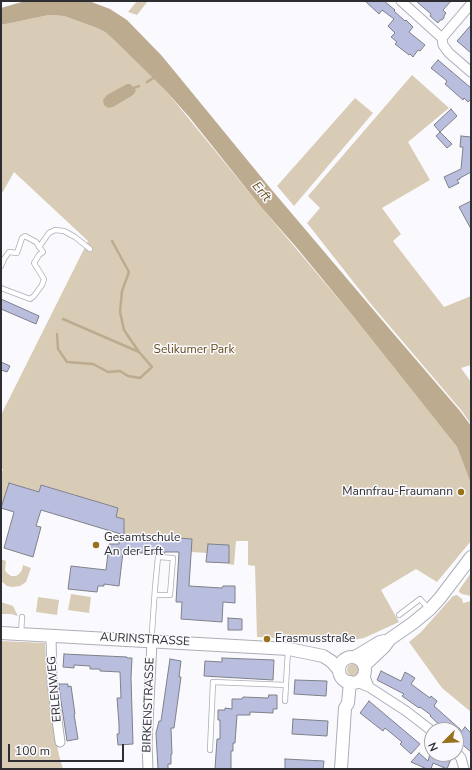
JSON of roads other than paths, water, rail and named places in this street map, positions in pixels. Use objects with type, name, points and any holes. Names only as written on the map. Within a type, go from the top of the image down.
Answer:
[{"type":"main road","points":[[340,769],[345,708],[348,703],[352,671],[380,642],[390,639],[413,623],[429,609],[440,598],[471,557]]},
{"type":"main road","name":"AURINSTRASSE","points":[[1,633],[152,636],[292,649],[323,656],[352,671]]},
{"type":"street","points":[[401,1],[442,38],[443,44],[449,53],[471,72]]},
{"type":"street","points":[[442,38],[471,4]]},
{"type":"street","name":"ERLENWEG","points":[[51,635],[52,683],[60,742]]},
{"type":"street","name":"BIRKENSTRASSE","points":[[148,769],[147,744],[152,636]]},
{"type":"street","points":[[352,671],[369,687],[406,711],[424,725]]},
{"type":"lane","points":[[39,247],[49,233],[55,230],[64,231],[75,237],[90,249]]},
{"type":"lane","points":[[1,266],[9,252],[17,253],[22,238],[25,236],[36,242],[43,252],[34,263],[44,278],[42,285],[34,296],[30,299],[1,288]]},
{"type":"lane","points":[[152,636],[155,594],[158,557],[172,558],[170,595],[155,594]]},
{"type":"lane","points":[[399,615],[420,600],[429,609]]},
{"type":"lane","points":[[21,634],[22,617]]},
{"type":"lane","points":[[285,701],[287,657],[292,649]]},
{"type":"lane","points":[[210,750],[213,682],[286,685]]},
{"type":"water","name":"Erft","points":[[25,1],[89,1],[110,9],[127,20],[162,56],[271,189],[469,423],[471,427],[471,484],[457,447],[357,321],[167,92],[114,40],[105,32],[97,28],[64,16],[49,15],[1,25],[1,8]]},
{"type":"water","points":[[127,84],[130,84],[136,91],[133,95],[113,107],[108,108],[104,105],[103,100],[107,95]]},
{"type":"waterway","points":[[147,82],[155,77]]},
{"type":"waterway","points":[[134,88],[139,86]]},
{"type":"waterway","points":[[112,241],[129,272],[122,291],[120,312],[124,330],[139,352]]},
{"type":"waterway","points":[[57,334],[58,349],[67,362],[93,364],[108,372],[120,371],[128,376],[140,378],[152,367],[139,352],[63,319]]},
{"type":"place","name":"Mannfrau-Fraumann","points":[[461,492]]},
{"type":"place","name":"Gesamtschule An der Erft","points":[[96,545]]},
{"type":"place","name":"Erasmusstraße","points":[[267,639]]},
{"type":"park label","name":"Selikumer Park","points":[[194,350]]}]
